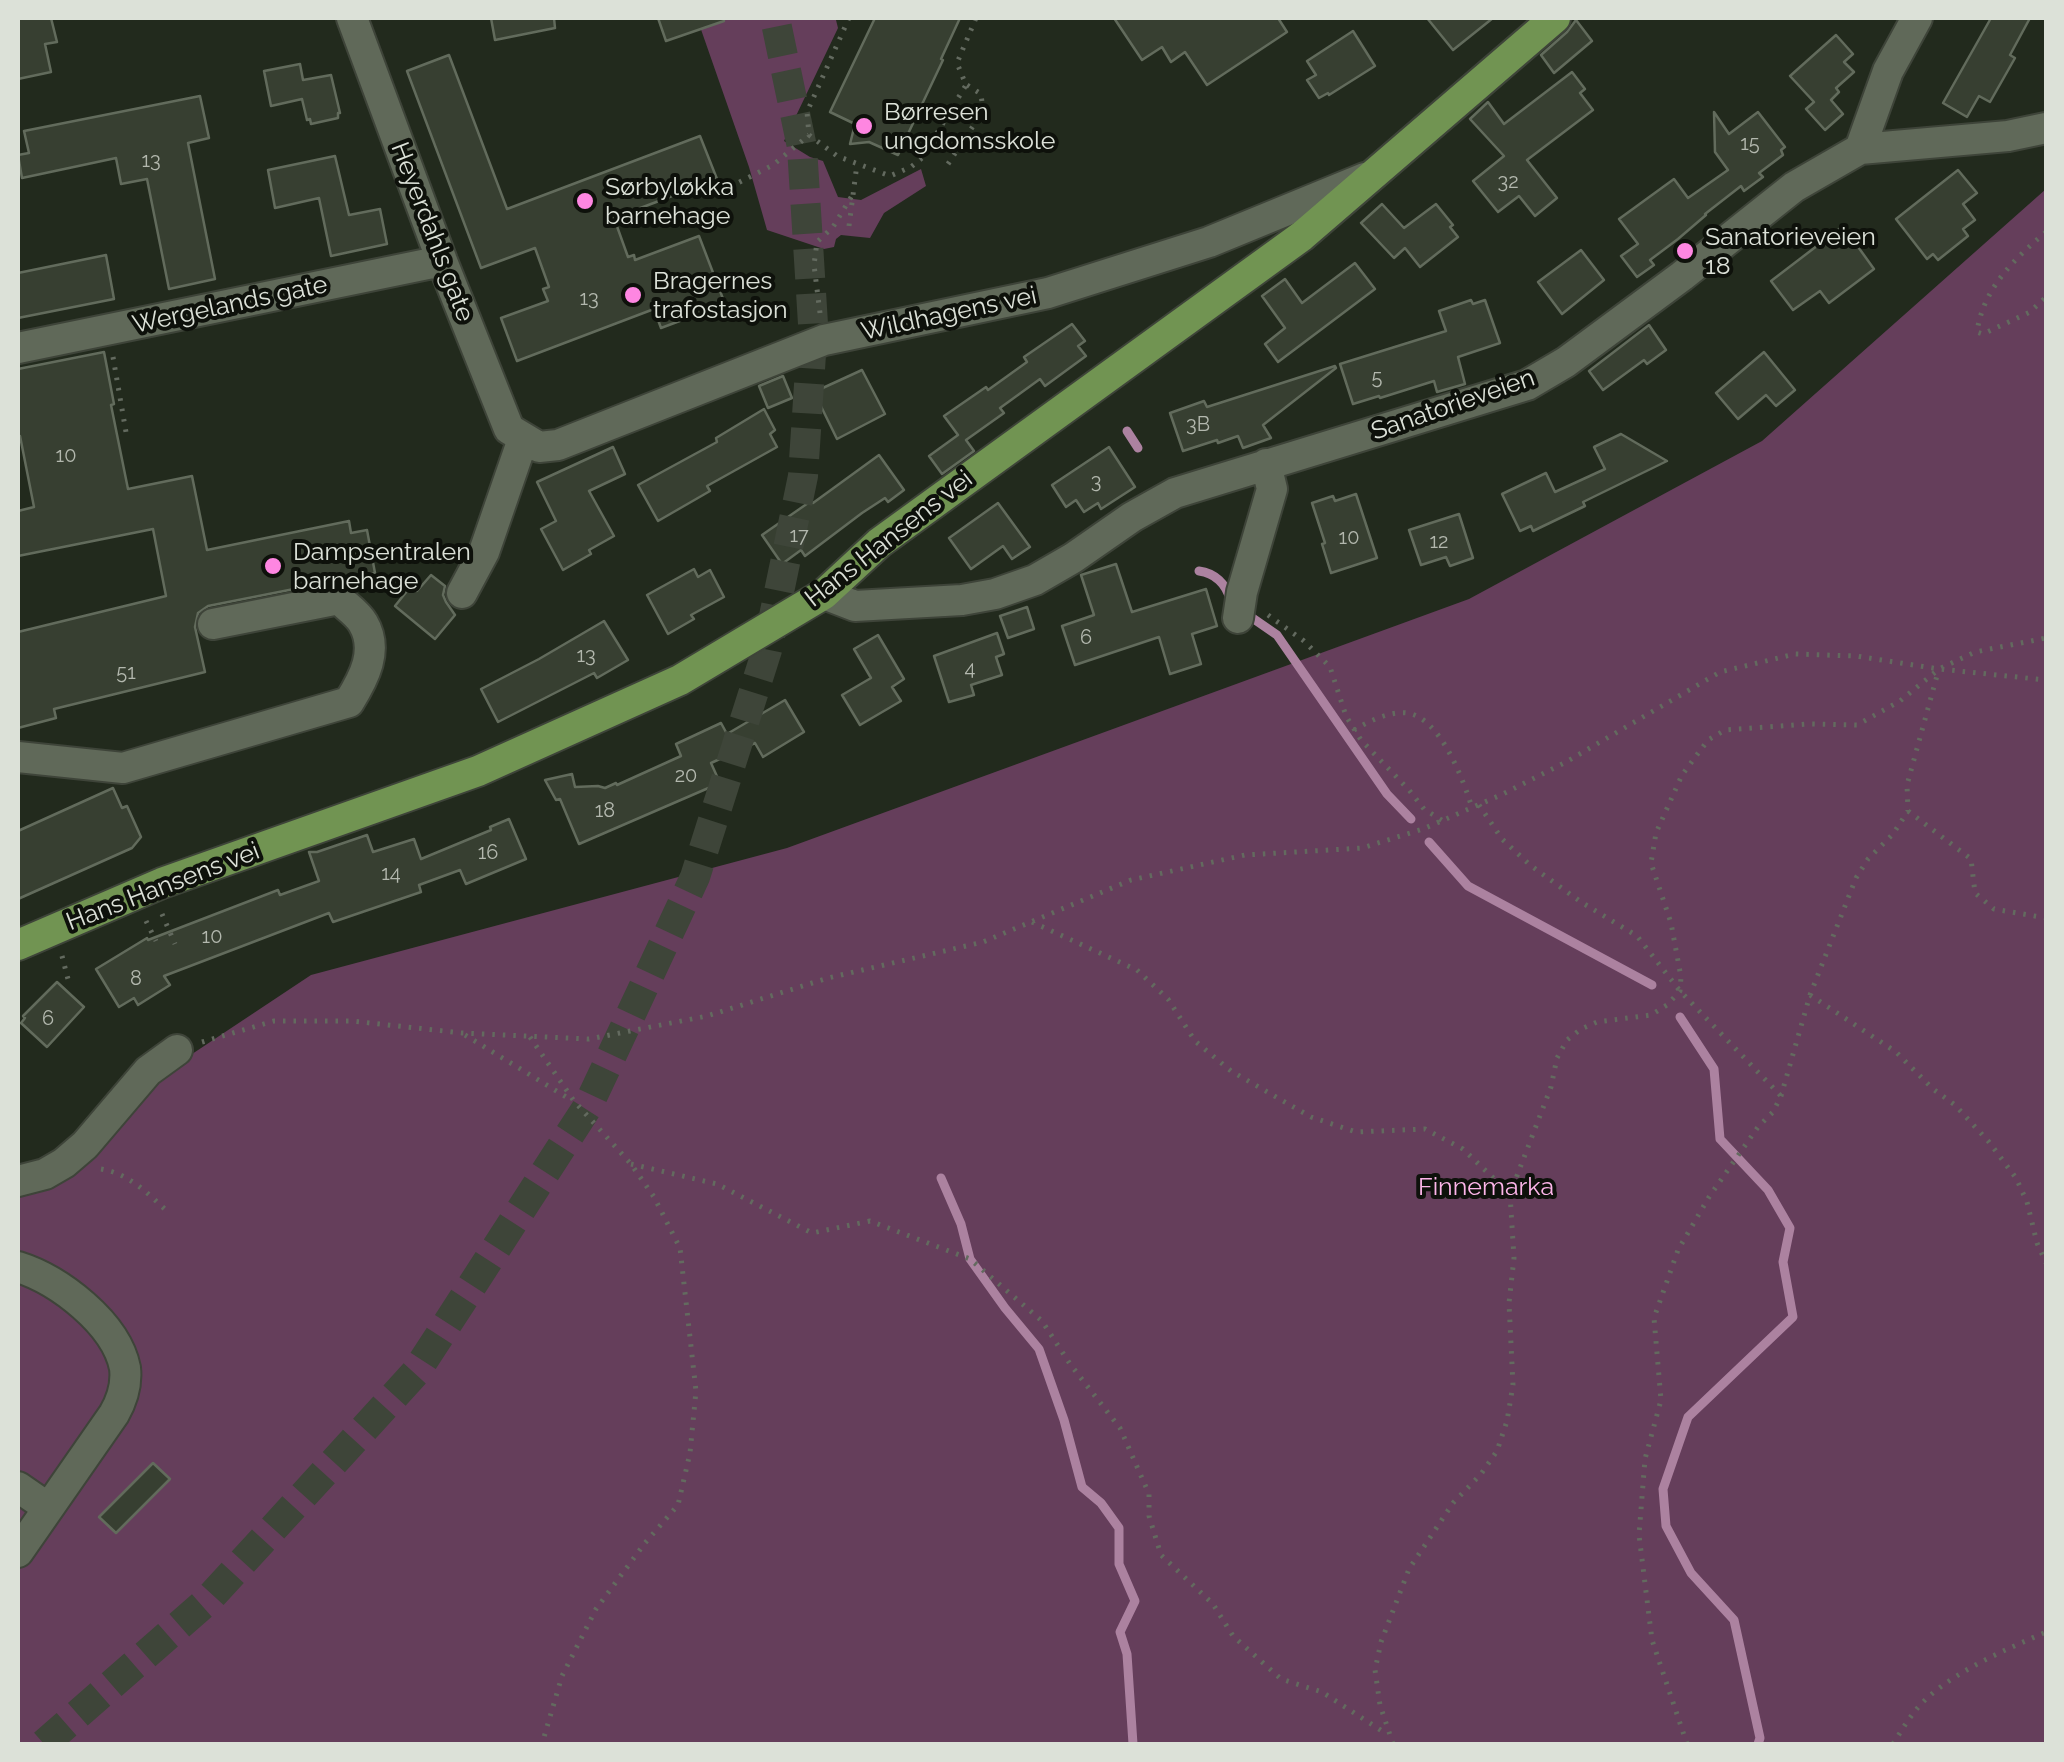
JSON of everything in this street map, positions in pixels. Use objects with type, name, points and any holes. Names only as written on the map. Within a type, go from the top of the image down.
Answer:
[{"type":"main road","name":"Hans Hansens vei","points":[[18,945],[162,883],[478,771],[535,747],[680,680],[824,594],[879,543],[1302,236],[1555,18]]},
{"type":"street","name":"Heyerdahls gate","points":[[352,18],[508,428],[524,439]]},
{"type":"street","points":[[1860,149],[1888,71],[1917,18]]},
{"type":"street","name":"Sanatorieveien","points":[[824,594],[855,606],[962,600],[996,594],[1035,580],[1175,492],[1527,384],[1566,362],[1794,188],[1860,149],[2008,136],[2046,128]]},
{"type":"street","name":"Wildhagens vei","points":[[524,439],[540,447],[558,446],[824,340],[1048,293],[1209,242],[1375,174]]},
{"type":"street","name":"Wergelands gate","points":[[18,348],[442,261]]},
{"type":"street","points":[[462,593],[484,552],[524,439]]},
{"type":"street","points":[[1239,611],[1272,489],[1266,464]]},
{"type":"street","points":[[18,757],[122,768],[349,702],[364,678],[371,648],[363,622],[339,600],[214,624]]},
{"type":"street","points":[[18,1181],[45,1174],[85,1146],[148,1071],[177,1050]]},
{"type":"street","points":[[18,1267],[43,1277],[85,1308],[110,1336],[126,1372],[124,1392],[114,1414],[18,1552]]},
{"type":"street","points":[[18,1488],[48,1507]]},
{"type":"path","points":[[849,18],[806,112],[810,136],[836,156],[890,176],[911,167],[922,158],[966,84]]},
{"type":"path","points":[[948,164],[983,111],[981,94],[966,84],[957,63],[976,18]]},
{"type":"path","points":[[730,187],[772,166],[810,136]]},
{"type":"path","points":[[849,226],[857,164]]},
{"type":"path","points":[[824,340],[814,265],[816,242],[833,227],[853,194]]},
{"type":"path","points":[[2046,232],[2016,258],[1988,296],[1977,332],[1982,334],[2030,312],[2046,297]]},
{"type":"path","points":[[108,330],[127,438]]},
{"type":"path","points":[[1239,611],[1261,610],[1330,667],[1346,716],[1361,740],[1424,809],[1442,821]]},
{"type":"path","points":[[1393,1744],[1375,1670],[1381,1642],[1409,1569],[1452,1503],[1481,1474],[1497,1450],[1507,1421],[1513,1386],[1510,1194],[1552,1087],[1557,1058],[1567,1040],[1581,1029],[1597,1022],[1650,1015],[1667,1006],[1680,991],[1671,923],[1650,863],[1656,833],[1682,775],[1708,740],[1725,730],[1809,724],[1858,726],[1939,669],[1976,652],[2046,638]]},
{"type":"path","points":[[177,1050],[274,1021],[352,1021],[462,1034],[589,1039],[707,1016],[828,978],[984,942],[1131,880],[1244,855],[1362,848],[1423,830],[1566,762],[1720,672],[1796,654],[1856,656],[2046,680]]},
{"type":"path","points":[[1687,1744],[1652,1640],[1639,1535],[1645,1459],[1661,1400],[1654,1318],[1678,1250],[1709,1197],[1781,1096],[1810,995],[1856,878],[1868,859],[1894,834],[1908,810],[1907,785],[1939,669]]},
{"type":"path","points":[[1354,730],[1383,716],[1410,713],[1428,725],[1462,774],[1475,806],[1502,840],[1581,902],[1638,936],[1680,991],[1781,1096]]},
{"type":"path","points":[[1908,810],[1971,859],[1976,893],[1994,909],[2046,918]]},
{"type":"path","points":[[1032,922],[1137,970],[1168,999],[1196,1042],[1232,1071],[1295,1108],[1356,1132],[1425,1129],[1463,1149],[1510,1194]]},
{"type":"path","points":[[1810,995],[1896,1052],[1989,1142],[2016,1178],[2028,1202],[2046,1263]]},
{"type":"path","points":[[462,1034],[574,1101]]},
{"type":"path","points":[[530,1038],[574,1101],[631,1164],[680,1248],[696,1391],[690,1454],[678,1505],[644,1543],[596,1609],[562,1676],[542,1744]]},
{"type":"path","points":[[64,1163],[116,1172],[138,1184],[168,1212]]},
{"type":"path","points":[[631,1164],[717,1184],[812,1233],[870,1221],[970,1259],[1042,1321],[1120,1428],[1149,1494],[1149,1516],[1161,1555],[1213,1604],[1234,1636],[1281,1679],[1322,1692],[1388,1734]]},
{"type":"path","points":[[1893,1744],[1917,1708],[1949,1681],[2046,1632]]},
{"type":"green space","points":[[697,18],[836,20],[838,28],[784,141],[823,161],[838,197],[861,200],[921,169],[926,186],[884,213],[870,238],[841,235],[834,247],[824,249],[767,230]]},
{"type":"green space","name":"Finnemarka","points":[[2046,189],[2046,1744],[18,1744],[18,1183],[112,1135],[171,1068],[311,975],[787,848],[1469,599],[1762,441]]},
{"type":"building","points":[[18,18],[51,18],[57,42],[45,44],[51,72],[18,79]]},
{"type":"building","points":[[491,18],[554,18],[555,28],[495,40]]},
{"type":"building","points":[[658,18],[723,18],[724,21],[666,41]]},
{"type":"building","points":[[875,18],[960,18],[898,155],[869,142],[850,144],[855,124],[830,112]]},
{"type":"building","points":[[1114,18],[1278,18],[1287,32],[1207,85],[1185,52],[1171,62],[1162,47],[1142,60]]},
{"type":"building","points":[[1427,18],[1493,18],[1453,50]]},
{"type":"building","points":[[1991,18],[2030,18],[2010,55],[2015,58],[1990,102],[1979,96],[1967,117],[1943,103]]},
{"type":"building","points":[[1576,20],[1592,41],[1554,73],[1541,55]]},
{"type":"building","points":[[1353,31],[1375,66],[1319,98],[1307,80],[1316,75],[1307,61]]},
{"type":"building","points":[[1836,35],[1853,54],[1844,62],[1854,72],[1836,88],[1839,92],[1831,100],[1843,114],[1825,130],[1806,109],[1814,102],[1790,76]]},
{"type":"building","points":[[449,55],[507,209],[700,136],[717,179],[614,218],[628,257],[634,255],[635,260],[699,236],[725,304],[661,328],[654,309],[517,361],[501,318],[548,301],[543,289],[549,287],[535,248],[481,268],[407,71]]},
{"type":"building","points":[[300,64],[303,80],[331,75],[338,118],[311,124],[302,99],[271,106],[264,71]]},
{"type":"building","points":[[1572,72],[1585,89],[1580,93],[1593,110],[1527,160],[1557,198],[1535,216],[1519,196],[1498,212],[1473,181],[1504,156],[1470,119],[1488,102],[1504,124]]},
{"type":"building","points":[[200,96],[209,138],[188,143],[215,279],[169,289],[147,179],[121,184],[116,158],[22,178],[18,155],[29,153],[24,131]]},
{"type":"building","points":[[1714,112],[1729,134],[1758,112],[1785,147],[1781,150],[1783,155],[1759,173],[1763,177],[1744,191],[1741,186],[1705,214],[1650,260],[1654,265],[1637,277],[1621,256],[1638,244],[1619,219],[1674,179],[1688,198],[1728,170],[1715,152]]},
{"type":"building","points":[[335,156],[349,215],[380,209],[387,244],[331,256],[319,198],[275,208],[268,170]]},
{"type":"building","points":[[1958,170],[1977,193],[1963,204],[1975,220],[1963,229],[1968,236],[1938,260],[1933,254],[1927,259],[1896,219]]},
{"type":"building","points":[[1382,204],[1404,228],[1436,204],[1458,237],[1420,267],[1405,248],[1394,258],[1361,223]]},
{"type":"building","points":[[1843,226],[1874,269],[1829,303],[1820,291],[1793,310],[1771,281]]},
{"type":"building","points":[[1581,250],[1604,280],[1562,314],[1538,282]]},
{"type":"building","points":[[106,255],[114,299],[18,318],[18,273]]},
{"type":"building","points":[[1355,263],[1375,289],[1278,362],[1265,344],[1285,328],[1262,296],[1285,279],[1302,303]]},
{"type":"building","points":[[1471,300],[1473,304],[1485,300],[1500,343],[1458,357],[1465,384],[1437,392],[1434,381],[1353,404],[1340,364],[1446,331],[1439,311]]},
{"type":"building","points":[[1072,324],[1085,341],[1078,346],[1086,356],[1045,386],[1040,379],[1000,408],[1004,413],[966,440],[974,451],[942,474],[929,456],[958,435],[944,416],[1027,362],[1024,357]]},
{"type":"building","points":[[1649,325],[1666,350],[1647,364],[1644,360],[1603,390],[1589,371]]},
{"type":"building","points":[[104,352],[128,489],[192,476],[207,550],[349,521],[351,533],[367,530],[375,573],[208,606],[198,613],[195,627],[205,672],[54,709],[56,718],[18,728],[18,632],[166,596],[153,529],[18,556],[18,511],[34,507],[18,436],[18,369]]},
{"type":"building","points":[[1764,352],[1795,390],[1776,406],[1766,395],[1738,419],[1716,393]]},
{"type":"building","points":[[1335,366],[1263,425],[1271,438],[1243,448],[1238,436],[1183,451],[1170,413],[1204,401],[1207,407]]},
{"type":"building","points":[[862,370],[885,414],[837,439],[814,392]]},
{"type":"building","points":[[783,376],[792,398],[768,408],[759,386]]},
{"type":"building","points":[[764,409],[775,430],[770,434],[777,447],[707,486],[710,491],[658,521],[638,485],[717,442],[716,438]]},
{"type":"building","points":[[1621,434],[1667,461],[1533,531],[1531,526],[1520,531],[1502,494],[1546,473],[1555,492],[1605,469],[1594,447]]},
{"type":"building","points":[[613,447],[625,474],[589,491],[614,536],[563,570],[541,529],[556,521],[537,482]]},
{"type":"building","points":[[1109,447],[1135,487],[1101,509],[1098,503],[1084,512],[1076,500],[1066,507],[1052,485]]},
{"type":"building","points":[[879,455],[904,490],[862,513],[805,556],[801,550],[782,564],[762,535]]},
{"type":"building","points":[[1356,494],[1377,558],[1331,573],[1312,503]]},
{"type":"building","points":[[998,503],[1030,547],[1012,559],[1003,546],[971,569],[949,538]]},
{"type":"building","points":[[1459,514],[1473,558],[1450,566],[1446,557],[1421,565],[1409,530]]},
{"type":"building","points":[[1116,564],[1132,612],[1206,589],[1217,626],[1192,634],[1201,664],[1170,674],[1159,637],[1075,665],[1062,626],[1094,615],[1081,575]]},
{"type":"building","points":[[694,569],[698,577],[710,570],[724,597],[691,615],[694,619],[668,634],[647,595]]},
{"type":"building","points":[[431,575],[445,586],[443,595],[455,615],[435,639],[395,606],[411,586],[417,591]]},
{"type":"building","points":[[1027,607],[1034,629],[1008,638],[1000,616]]},
{"type":"building","points":[[604,621],[628,660],[498,722],[481,689]]},
{"type":"building","points":[[997,633],[1004,654],[996,657],[1002,675],[971,685],[974,695],[949,702],[934,656]]},
{"type":"building","points":[[878,635],[904,679],[892,687],[901,701],[860,725],[842,695],[871,678],[854,649]]},
{"type":"building","points":[[785,700],[804,732],[763,757],[755,743],[711,763],[720,783],[579,844],[560,799],[556,800],[545,780],[572,774],[575,787],[617,785],[681,756],[676,744],[721,723],[727,734]]},
{"type":"building","points":[[113,788],[122,808],[127,806],[141,837],[132,848],[18,899],[18,831]]},
{"type":"building","points":[[509,819],[526,859],[466,884],[460,870],[419,885],[421,892],[333,922],[329,913],[164,976],[170,985],[138,1005],[134,998],[119,1007],[96,969],[147,938],[278,890],[280,895],[319,881],[309,852],[367,835],[373,852],[414,839],[421,859]]},
{"type":"building","points":[[57,982],[84,1007],[47,1047],[21,1023],[23,1016]]},
{"type":"building","points":[[153,1463],[170,1479],[116,1533],[99,1517]]},
{"type":"waterway","points":[[1127,431],[1138,448]]},
{"type":"waterway","points":[[1199,571],[1219,580],[1230,599]]},
{"type":"waterway","points":[[1251,617],[1277,635],[1387,794],[1411,819]]},
{"type":"waterway","points":[[1429,842],[1468,886],[1652,985]]},
{"type":"waterway","points":[[1680,1017],[1714,1069],[1720,1139],[1768,1190],[1790,1228],[1783,1262],[1793,1317],[1688,1417],[1663,1489],[1666,1526],[1691,1573],[1734,1620],[1760,1738],[1758,1744]]},
{"type":"waterway","points":[[941,1178],[961,1224],[970,1259],[1039,1349],[1082,1487],[1101,1503],[1119,1528],[1119,1564],[1135,1601],[1120,1632],[1127,1654],[1133,1744]]},
{"type":"tunnel","points":[[44,1744],[207,1601],[416,1372],[588,1106],[695,877],[767,650],[803,476],[813,324],[802,147],[775,18]]},
{"type":"place","name":"Børresen ungdomsskole","points":[[864,126]]},
{"type":"place","name":"Sørbyløkka barnehage","points":[[585,201]]},
{"type":"place","name":"Sanatorieveien 18","points":[[1685,251]]},
{"type":"place","name":"Bragernes trafostasjon","points":[[633,295]]},
{"type":"place","name":"Dampsentralen barnehage","points":[[273,566]]}]
